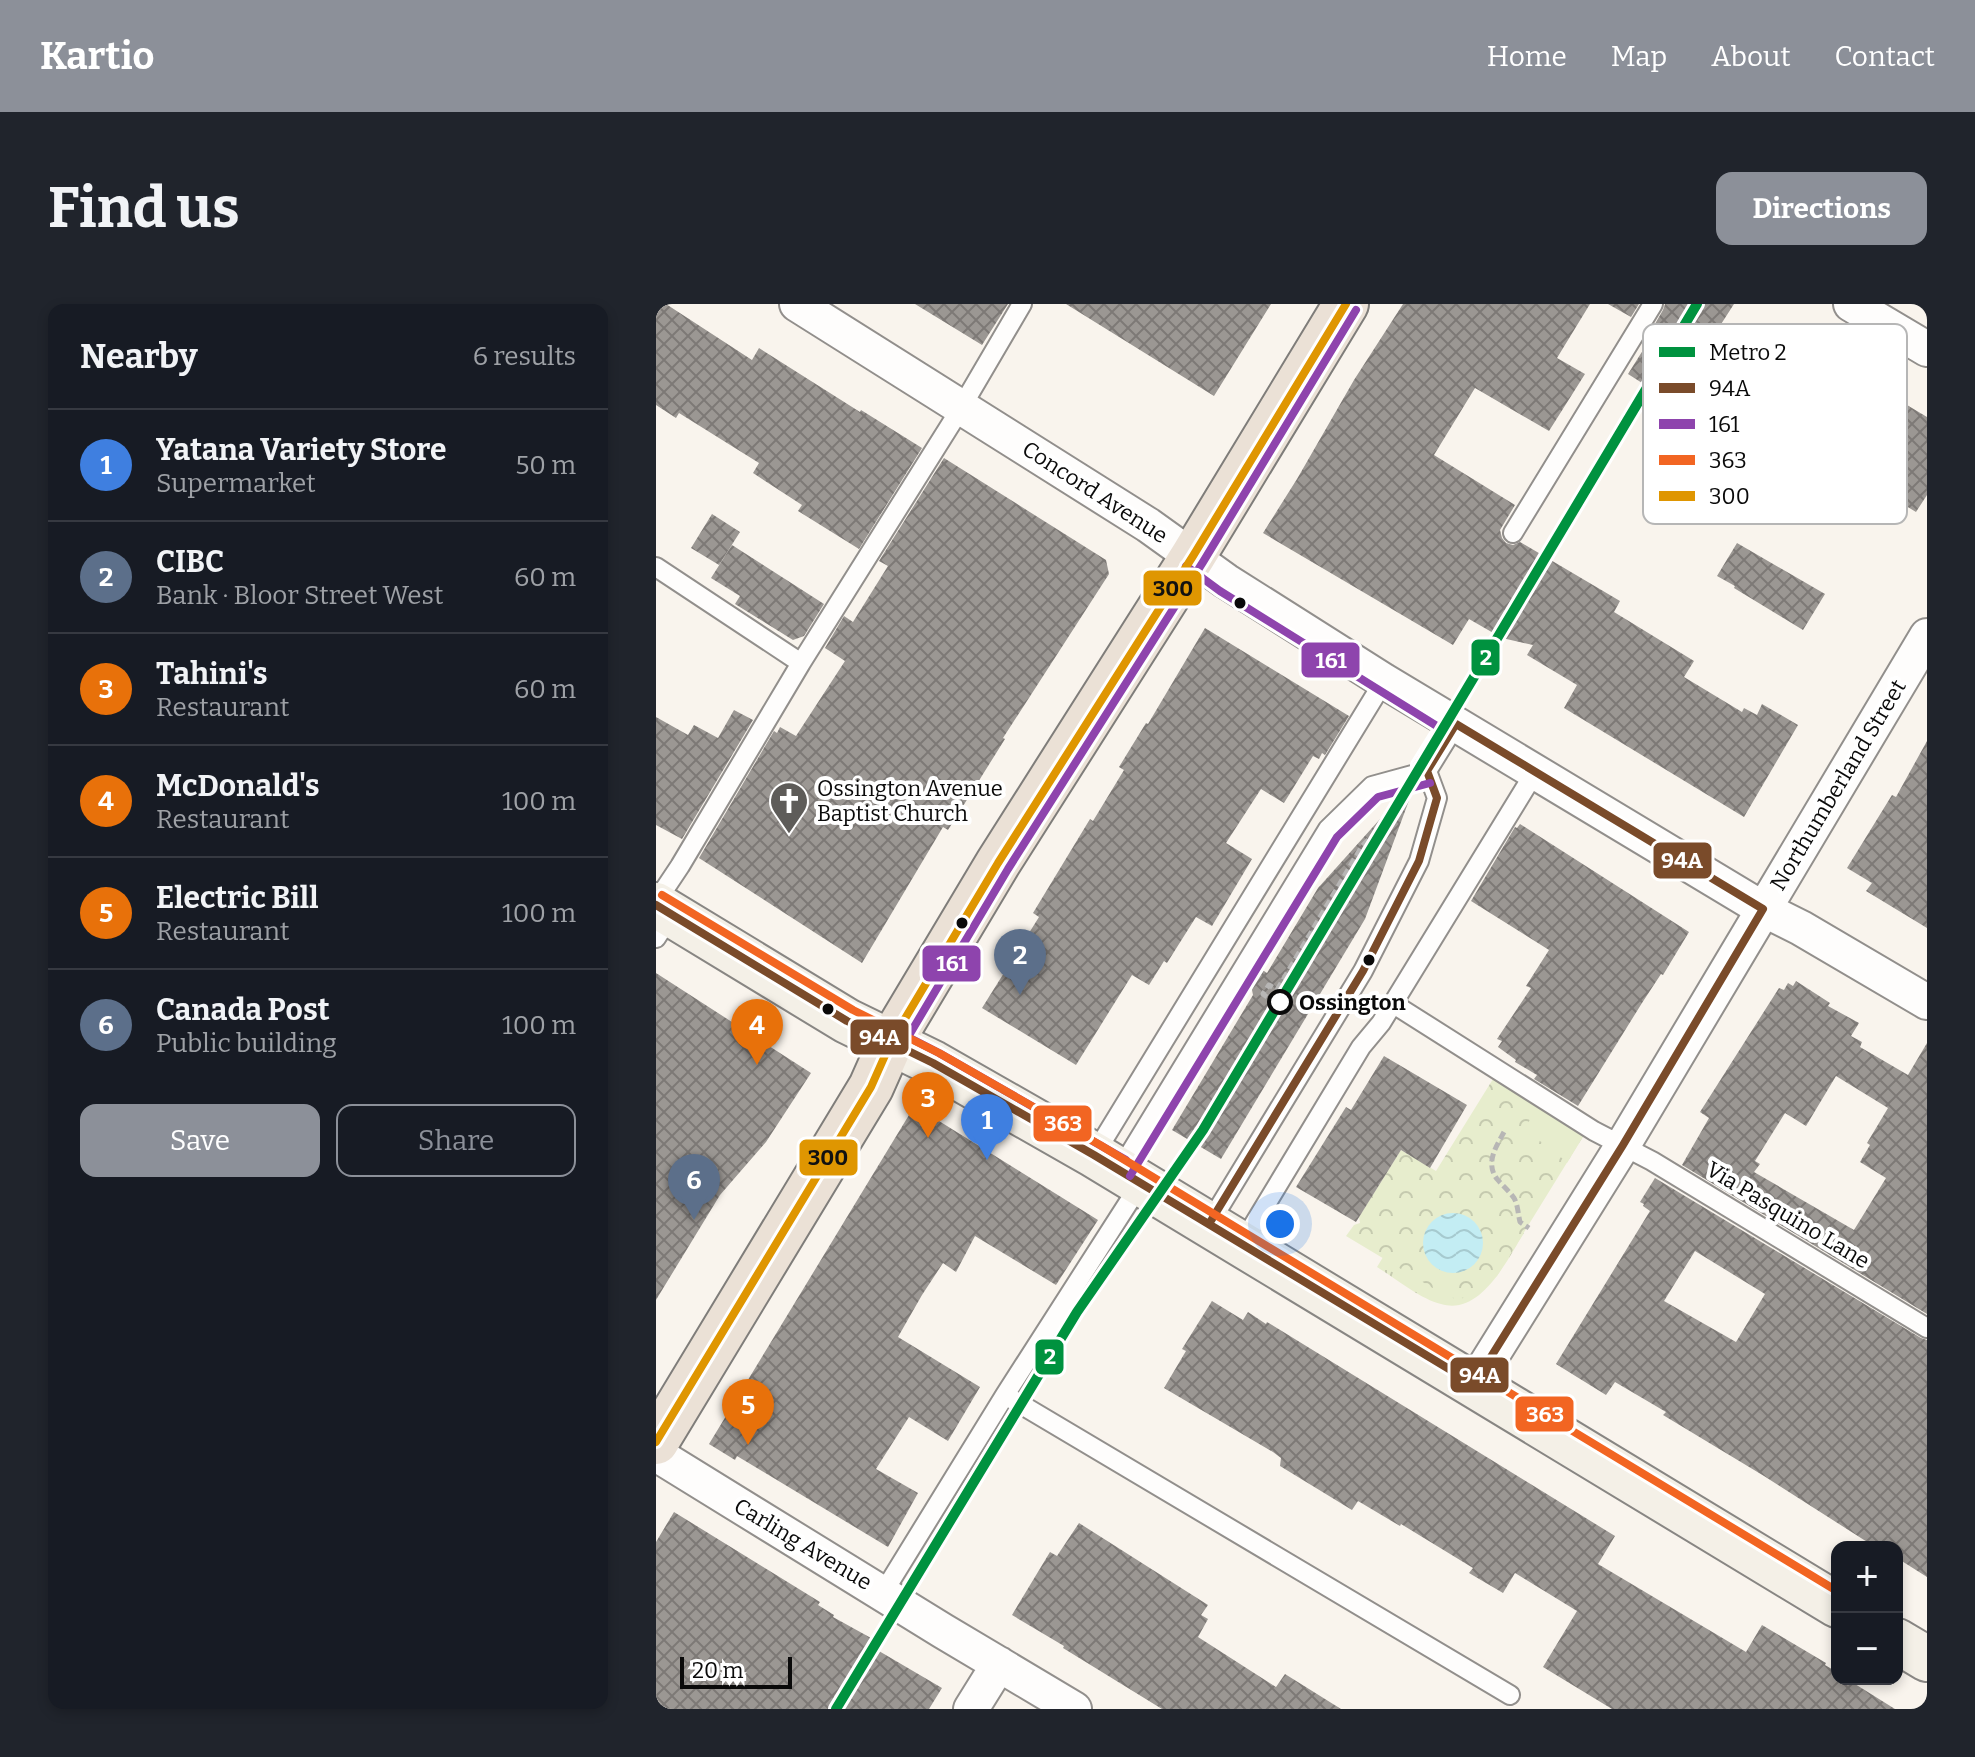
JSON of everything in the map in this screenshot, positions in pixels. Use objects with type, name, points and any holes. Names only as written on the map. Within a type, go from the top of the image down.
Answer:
[{"type":"main road","points":[[656,1442],[871,1087],[891,1042],[998,863],[1193,556],[1346,304]]},
{"type":"street","name":"Concord Avenue","points":[[797,304],[1148,525],[1226,581],[1384,681],[1763,909],[1927,1002]]},
{"type":"street","points":[[1851,304],[1885,324]]},
{"type":"street","points":[[1907,337],[1927,349]]},
{"type":"street","name":"Northumberland Street","points":[[1474,1384],[1623,1145],[1927,636]]},
{"type":"street","points":[[660,915],[847,1021],[933,1063],[1118,1169],[1831,1601]]},
{"type":"street","name":"Carling Avenue","points":[[656,1454],[1074,1709]]},
{"type":"street","points":[[1903,1645],[1927,1659]]},
{"type":"street","points":[[971,1709],[999,1664]]},
{"type":"lane","points":[[660,915],[680,866],[1022,304]]},
{"type":"lane","points":[[1513,533],[1653,304]]},
{"type":"lane","points":[[656,567],[801,663]]},
{"type":"lane","points":[[883,1593],[1005,1395],[1118,1169],[1384,681]]},
{"type":"lane","points":[[1118,1169],[1328,829],[1372,786],[1427,771],[1456,724]]},
{"type":"lane","points":[[1225,1234],[1419,861],[1437,798],[1427,771]]},
{"type":"lane","points":[[1225,1234],[1381,1023],[1535,772]]},
{"type":"lane","name":"Via Pasquino Lane","points":[[1392,1003],[1594,1131],[1623,1145],[1927,1328]]},
{"type":"lane","points":[[1005,1395],[1510,1695]]},
{"type":"path","points":[[1277,990],[1362,846],[1395,814]]},
{"type":"path","points":[[1269,985],[1309,1009]]},
{"type":"path","points":[[1504,1132],[1493,1152],[1494,1175],[1516,1203],[1520,1222],[1533,1230]]},
{"type":"green space","points":[[1493,1079],[1584,1135],[1497,1276],[1472,1295],[1458,1299],[1446,1296],[1346,1236],[1354,1225],[1360,1223],[1359,1217],[1401,1150],[1436,1171]]},
{"type":"green space","points":[[1537,1106],[1584,1135],[1567,1163],[1550,1147],[1526,1133]]},
{"type":"green space","points":[[1416,1203],[1524,1233],[1501,1270],[1480,1294],[1455,1306],[1441,1304],[1416,1293],[1377,1267]]},
{"type":"water","points":[[1453,1213],[1474,1222],[1483,1243],[1474,1264],[1453,1273],[1432,1264],[1423,1243],[1432,1222]]},
{"type":"building","points":[[656,304],[666,304],[752,360],[759,348],[922,448],[859,549],[798,511],[802,505],[753,473],[759,463],[679,413],[676,418],[656,405]]},
{"type":"building","points":[[915,304],[1008,304],[982,345]]},
{"type":"building","points":[[1066,304],[1271,304],[1214,396]]},
{"type":"building","points":[[1403,304],[1590,304],[1557,358],[1585,374],[1549,431],[1475,388],[1434,455],[1515,505],[1500,530],[1506,543],[1513,545],[1520,542],[1620,601],[1614,612],[1694,661],[1684,677],[1742,712],[1744,708],[1757,715],[1762,704],[1798,725],[1744,817],[1564,708],[1577,685],[1527,655],[1533,645],[1502,638],[1469,619],[1453,645],[1263,533]]},
{"type":"building","points":[[1608,304],[1639,304],[1631,317]]},
{"type":"building","points":[[1665,304],[1734,304],[1721,324],[1655,324]]},
{"type":"building","points":[[1643,350],[1643,384],[1628,374]]},
{"type":"building","points":[[1907,405],[1927,417],[1927,495],[1916,512],[1907,507]]},
{"type":"building","points":[[944,458],[1106,560],[1109,574],[1003,738],[948,830],[943,827],[862,963],[699,858],[774,731],[777,733],[780,727],[796,736],[845,661],[825,648],[844,616],[853,622],[888,566],[879,561]]},
{"type":"building","points":[[712,514],[740,532],[719,565],[691,548]]},
{"type":"building","points":[[1737,543],[1825,594],[1803,630],[1717,576]]},
{"type":"building","points":[[732,545],[824,604],[804,636],[793,640],[735,604],[740,596],[711,578]]},
{"type":"building","points":[[1205,628],[1349,716],[1325,755],[1322,753],[1319,759],[1313,756],[1284,803],[1261,789],[1226,843],[1252,859],[1212,926],[1196,917],[1149,985],[1132,975],[1076,1065],[982,1008],[1039,917],[1033,913],[1124,770],[1119,767]]},
{"type":"building","points":[[734,710],[753,720],[682,839],[656,825],[656,717],[688,735],[694,725],[718,738]]},
{"type":"building","points":[[1927,741],[1927,928],[1866,891],[1872,883],[1847,868],[1892,795],[1896,797]]},
{"type":"building","points":[[1414,787],[1365,919],[1221,1159],[1172,1130],[1253,995],[1250,980],[1258,967],[1267,973],[1318,888],[1407,789]]},
{"type":"building","points":[[1520,824],[1689,932],[1578,1106],[1534,1079],[1537,1075],[1498,1047],[1502,1041],[1497,1039],[1531,988],[1526,986],[1549,950],[1471,901],[1515,827]]},
{"type":"building","points":[[656,973],[811,1073],[766,1142],[720,1195],[656,1300]]},
{"type":"building","points":[[1796,981],[1830,1003],[1828,1006],[1859,1023],[1851,1036],[1862,1042],[1860,1047],[1908,1075],[1927,1043],[1927,1314],[1682,1165],[1709,1118],[1700,1112],[1779,988],[1784,990],[1788,983],[1793,986]],"holes":[[[1836,1076],[1888,1108],[1867,1143],[1870,1145],[1860,1162],[1886,1178],[1854,1230],[1754,1172],[1760,1164],[1755,1161],[1785,1113],[1806,1126]]]},
{"type":"building","points":[[1384,1056],[1467,1105],[1430,1168],[1401,1150],[1356,1222],[1296,1187],[1346,1107],[1351,1110]]},
{"type":"building","points":[[923,1111],[1098,1220],[1056,1285],[975,1236],[956,1272],[943,1263],[922,1295],[898,1337],[980,1387],[948,1441],[909,1417],[876,1469],[918,1493],[888,1547],[737,1456],[735,1460],[709,1444],[909,1115]]},
{"type":"building","points":[[1655,1178],[1927,1340],[1927,1577],[1903,1562],[1903,1541],[1866,1541],[1615,1382],[1606,1395],[1556,1364],[1650,1211],[1640,1202]],"holes":[[[1695,1251],[1765,1294],[1736,1342],[1664,1301]]]},
{"type":"building","points":[[1212,1301],[1243,1320],[1248,1312],[1615,1536],[1598,1564],[1746,1652],[1762,1625],[1826,1663],[1831,1668],[1831,1685],[1857,1685],[1895,1709],[1612,1709],[1543,1667],[1577,1611],[1515,1573],[1503,1593],[1469,1573],[1473,1568],[1401,1524],[1358,1501],[1352,1510],[1280,1466],[1281,1458],[1273,1452],[1164,1388],[1186,1351],[1182,1349]]},
{"type":"building","points":[[674,1512],[820,1602],[818,1605],[833,1617],[871,1638],[867,1644],[942,1688],[929,1709],[656,1709],[656,1542]]},
{"type":"building","points":[[1079,1523],[1208,1605],[1201,1615],[1208,1619],[1198,1637],[1276,1687],[1285,1674],[1341,1709],[1162,1709],[1012,1615],[1050,1552],[1057,1556]]},
{"type":"metro line","name":"2","points":[[1685,324],[1697,304]]},
{"type":"metro line","name":"2","points":[[836,1709],[1077,1312],[1203,1130],[1643,394]]},
{"type":"transit line","name":"300","points":[[656,1442],[871,1087],[891,1042],[998,863],[1193,556],[1346,304]]},
{"type":"transit line","name":"161","points":[[1126,1160],[908,1037],[1008,869],[1203,562],[1356,310]]},
{"type":"transit line","name":"161","points":[[1186,566],[1220,591],[1440,728],[1417,765]]},
{"type":"transit line","name":"94A","points":[[656,905],[847,1021],[933,1063],[1094,1155],[1474,1384],[1623,1145],[1763,909],[1456,724],[1427,771]]},
{"type":"transit line","name":"94A","points":[[1209,1224],[1363,971],[1419,861],[1437,798],[1427,771]]},
{"type":"transit line","name":"161","points":[[1130,1176],[1337,837],[1378,797],[1430,783]]},
{"type":"transit line","name":"363","points":[[662,895],[853,1010],[939,1053],[1100,1145],[1831,1587]]},
{"type":"place","name":"Ossington Avenue Baptist Church","points":[[789,835]]},
{"type":"place","name":"CIBC","points":[[1020,995]]},
{"type":"place","name":"Ossington","points":[[1280,1002]]},
{"type":"place","name":"McDonald's","points":[[757,1065]]},
{"type":"place","name":"Tahini's","points":[[928,1138]]},
{"type":"place","name":"Yatana Variety Store","points":[[987,1160]]},
{"type":"place","name":"Canada Post","points":[[694,1220]]},
{"type":"place","name":"Electric Bill","points":[[748,1445]]}]
